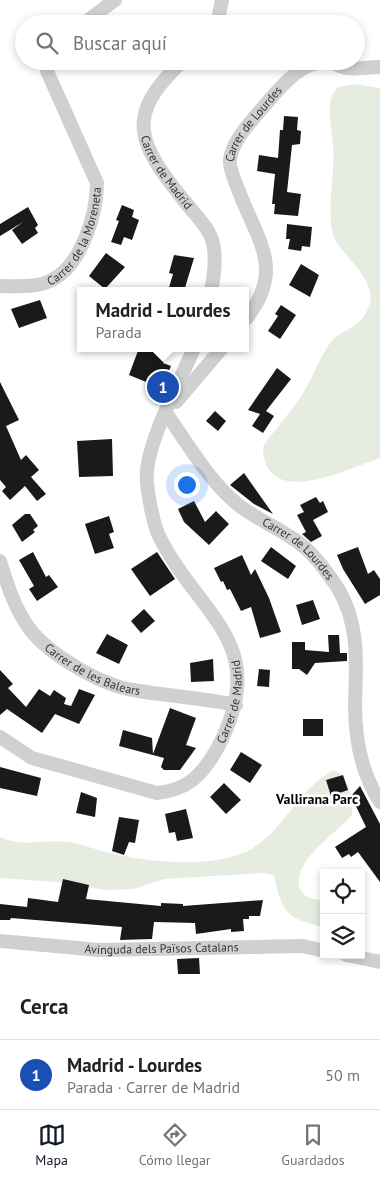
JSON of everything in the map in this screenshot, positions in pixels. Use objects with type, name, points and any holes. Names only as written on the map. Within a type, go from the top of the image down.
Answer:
[{"type":"street","points":[[95,15],[115,0]]},
{"type":"street","points":[[219,15],[222,0]]},
{"type":"street","name":"Carrer de Lourdes","points":[[365,67],[380,67]]},
{"type":"street","name":"Carrer de la Moreneta","points":[[0,286],[27,286],[50,282],[61,274],[70,266],[82,244],[97,202],[97,183],[56,95],[47,70]]},
{"type":"street","name":"Carrer de Madrid","points":[[173,70],[147,105],[143,120],[144,134],[157,167],[208,231],[215,263],[212,287]]},
{"type":"street","name":"Carrer de Lourdes","points":[[249,314],[264,288],[268,268],[260,240],[232,174],[230,161],[232,150],[251,122],[285,82],[301,70]]},
{"type":"street","name":"Carrer de Madrid","points":[[0,737],[32,758],[157,793],[174,792],[184,788],[209,763],[225,733],[236,705],[238,664],[226,632],[158,533],[146,481],[153,437],[166,414],[192,352]]},
{"type":"street","points":[[166,414],[219,352]]},
{"type":"street","name":"Carrer de Lourdes","points":[[166,414],[214,481],[237,504],[302,546],[339,590],[353,623],[357,652],[355,707],[361,761],[372,790],[380,802]]},
{"type":"street","name":"Carrer de les Balears","points":[[0,562],[8,586],[30,628],[52,650],[74,665],[102,680],[132,690],[195,697],[236,705]]},
{"type":"street","name":"Avinguda dels Països Catalans","points":[[0,941],[99,950],[303,946],[320,950]]},
{"type":"street","points":[[365,959],[380,962]]},
{"type":"shaded area","points":[[354,84],[380,88],[380,458],[329,476],[310,481],[292,482],[277,477],[267,466],[263,447],[302,395],[331,342],[361,320],[369,306],[371,296],[364,277],[334,237],[330,216],[334,156],[330,115],[332,95],[338,87]]},
{"type":"shaded area","points":[[334,770],[344,778],[351,795],[352,815],[308,858],[299,879],[300,889],[304,895],[320,900],[320,926],[302,921],[288,912],[283,906],[274,875],[263,873],[164,879],[133,889],[105,890],[55,882],[0,878],[0,837],[25,843],[67,842],[109,853],[166,862],[204,862],[239,855],[265,839],[311,787]]},
{"type":"building","points":[[284,116],[298,117],[297,130],[301,131],[300,144],[292,145],[287,192],[301,194],[298,216],[274,214],[275,204],[272,204],[275,174],[257,171],[259,155],[278,158],[280,130],[283,130]]},
{"type":"building","points":[[122,205],[134,210],[132,217],[139,220],[132,240],[124,237],[121,245],[111,242],[119,221],[116,220]]},
{"type":"building","points":[[28,207],[38,225],[35,228],[38,233],[22,244],[12,230],[23,222],[0,236],[0,224]]},
{"type":"building","points":[[287,224],[312,227],[310,247],[302,246],[301,251],[288,249],[290,239],[286,239]]},
{"type":"building","points":[[106,253],[125,267],[107,287],[103,287],[89,276]]},
{"type":"building","points":[[174,255],[194,258],[185,287],[169,287],[173,274],[169,273]]},
{"type":"building","points":[[301,264],[319,275],[310,297],[289,285]]},
{"type":"building","points":[[40,300],[47,318],[19,328],[11,309]]},
{"type":"building","points":[[281,305],[296,315],[280,339],[268,331],[278,316],[275,314]]},
{"type":"building","points":[[138,352],[167,352],[163,363],[171,366],[166,378],[155,373],[151,384],[129,375]]},
{"type":"building","points":[[277,368],[291,379],[266,411],[274,416],[263,433],[252,426],[260,414],[248,410]]},
{"type":"building","points":[[0,382],[19,420],[6,426],[21,460],[26,455],[39,470],[31,477],[46,494],[37,501],[25,486],[10,500],[2,491],[6,487],[0,480]]},
{"type":"building","points":[[215,411],[226,421],[218,431],[206,421]]},
{"type":"building","points":[[112,439],[113,476],[79,477],[77,441]]},
{"type":"building","points":[[244,473],[273,514],[254,504],[230,485]]},
{"type":"building","points":[[316,497],[320,503],[323,501],[328,512],[313,520],[322,536],[311,542],[302,534],[306,532],[297,515],[304,512],[300,505]]},
{"type":"building","points":[[194,501],[205,522],[216,511],[229,524],[209,545],[184,522],[178,509]]},
{"type":"building","points":[[25,514],[30,514],[38,526],[33,530],[35,532],[22,542],[12,525]]},
{"type":"building","points":[[109,516],[114,532],[109,534],[114,548],[95,554],[85,524]]},
{"type":"building","points":[[271,547],[296,566],[288,579],[261,561]]},
{"type":"building","points":[[358,547],[368,574],[374,570],[380,579],[380,595],[365,604],[343,569],[337,555]]},
{"type":"building","points":[[33,552],[46,577],[49,575],[58,587],[37,601],[29,589],[34,586],[19,560]]},
{"type":"building","points":[[157,552],[175,579],[150,596],[131,569]]},
{"type":"building","points":[[242,555],[251,575],[255,569],[269,598],[281,632],[260,638],[251,607],[241,611],[230,589],[227,590],[223,581],[221,582],[214,568]]},
{"type":"building","points":[[313,600],[320,619],[302,625],[296,605]]},
{"type":"building","points":[[144,609],[155,621],[141,633],[131,621]]},
{"type":"building","points":[[107,634],[128,645],[119,664],[96,653]]},
{"type":"building","points":[[328,635],[339,635],[340,653],[347,653],[347,661],[315,663],[307,675],[299,669],[292,669],[292,642],[305,642],[305,650],[329,652]]},
{"type":"building","points":[[213,659],[214,681],[191,682],[190,663]]},
{"type":"building","points":[[259,669],[270,670],[269,687],[257,686]]},
{"type":"building","points":[[0,670],[13,684],[8,688],[26,707],[39,689],[50,696],[54,690],[66,698],[64,704],[71,706],[79,689],[95,695],[79,724],[55,714],[42,733],[7,709],[0,715]]},
{"type":"building","points":[[170,708],[196,718],[186,745],[196,748],[180,770],[164,770],[161,767],[164,758],[119,746],[123,730],[152,738],[153,754]]},
{"type":"building","points":[[303,719],[323,719],[323,736],[303,736]]},
{"type":"building","points":[[241,752],[262,765],[250,783],[230,770]]},
{"type":"building","points":[[0,767],[41,778],[37,796],[0,788]]},
{"type":"building","points":[[343,775],[348,790],[331,796],[326,780]]},
{"type":"building","points":[[224,783],[241,800],[226,814],[210,797]]},
{"type":"building","points":[[360,786],[380,824],[380,882],[358,852],[351,857],[349,854],[342,858],[335,847],[366,827],[351,796]]},
{"type":"building","points":[[81,792],[97,798],[95,817],[76,813]]},
{"type":"building","points":[[186,809],[193,838],[177,841],[175,832],[169,833],[165,814]]},
{"type":"building","points":[[119,817],[139,820],[135,843],[129,842],[124,855],[112,851]]},
{"type":"building","points":[[63,879],[89,885],[86,899],[161,906],[161,903],[183,904],[183,906],[263,900],[260,916],[249,916],[249,919],[243,919],[244,931],[231,932],[231,929],[196,934],[195,923],[154,922],[152,939],[120,940],[122,927],[11,918],[10,920],[0,920],[0,904],[27,907],[28,898],[58,902]]},
{"type":"building","points":[[199,958],[200,974],[178,974],[177,959]]},
{"type":"place","name":"Madrid - Lourdes","points":[[163,387]]},
{"type":"district","name":"Vallirana Parc","points":[[317,799]]}]
